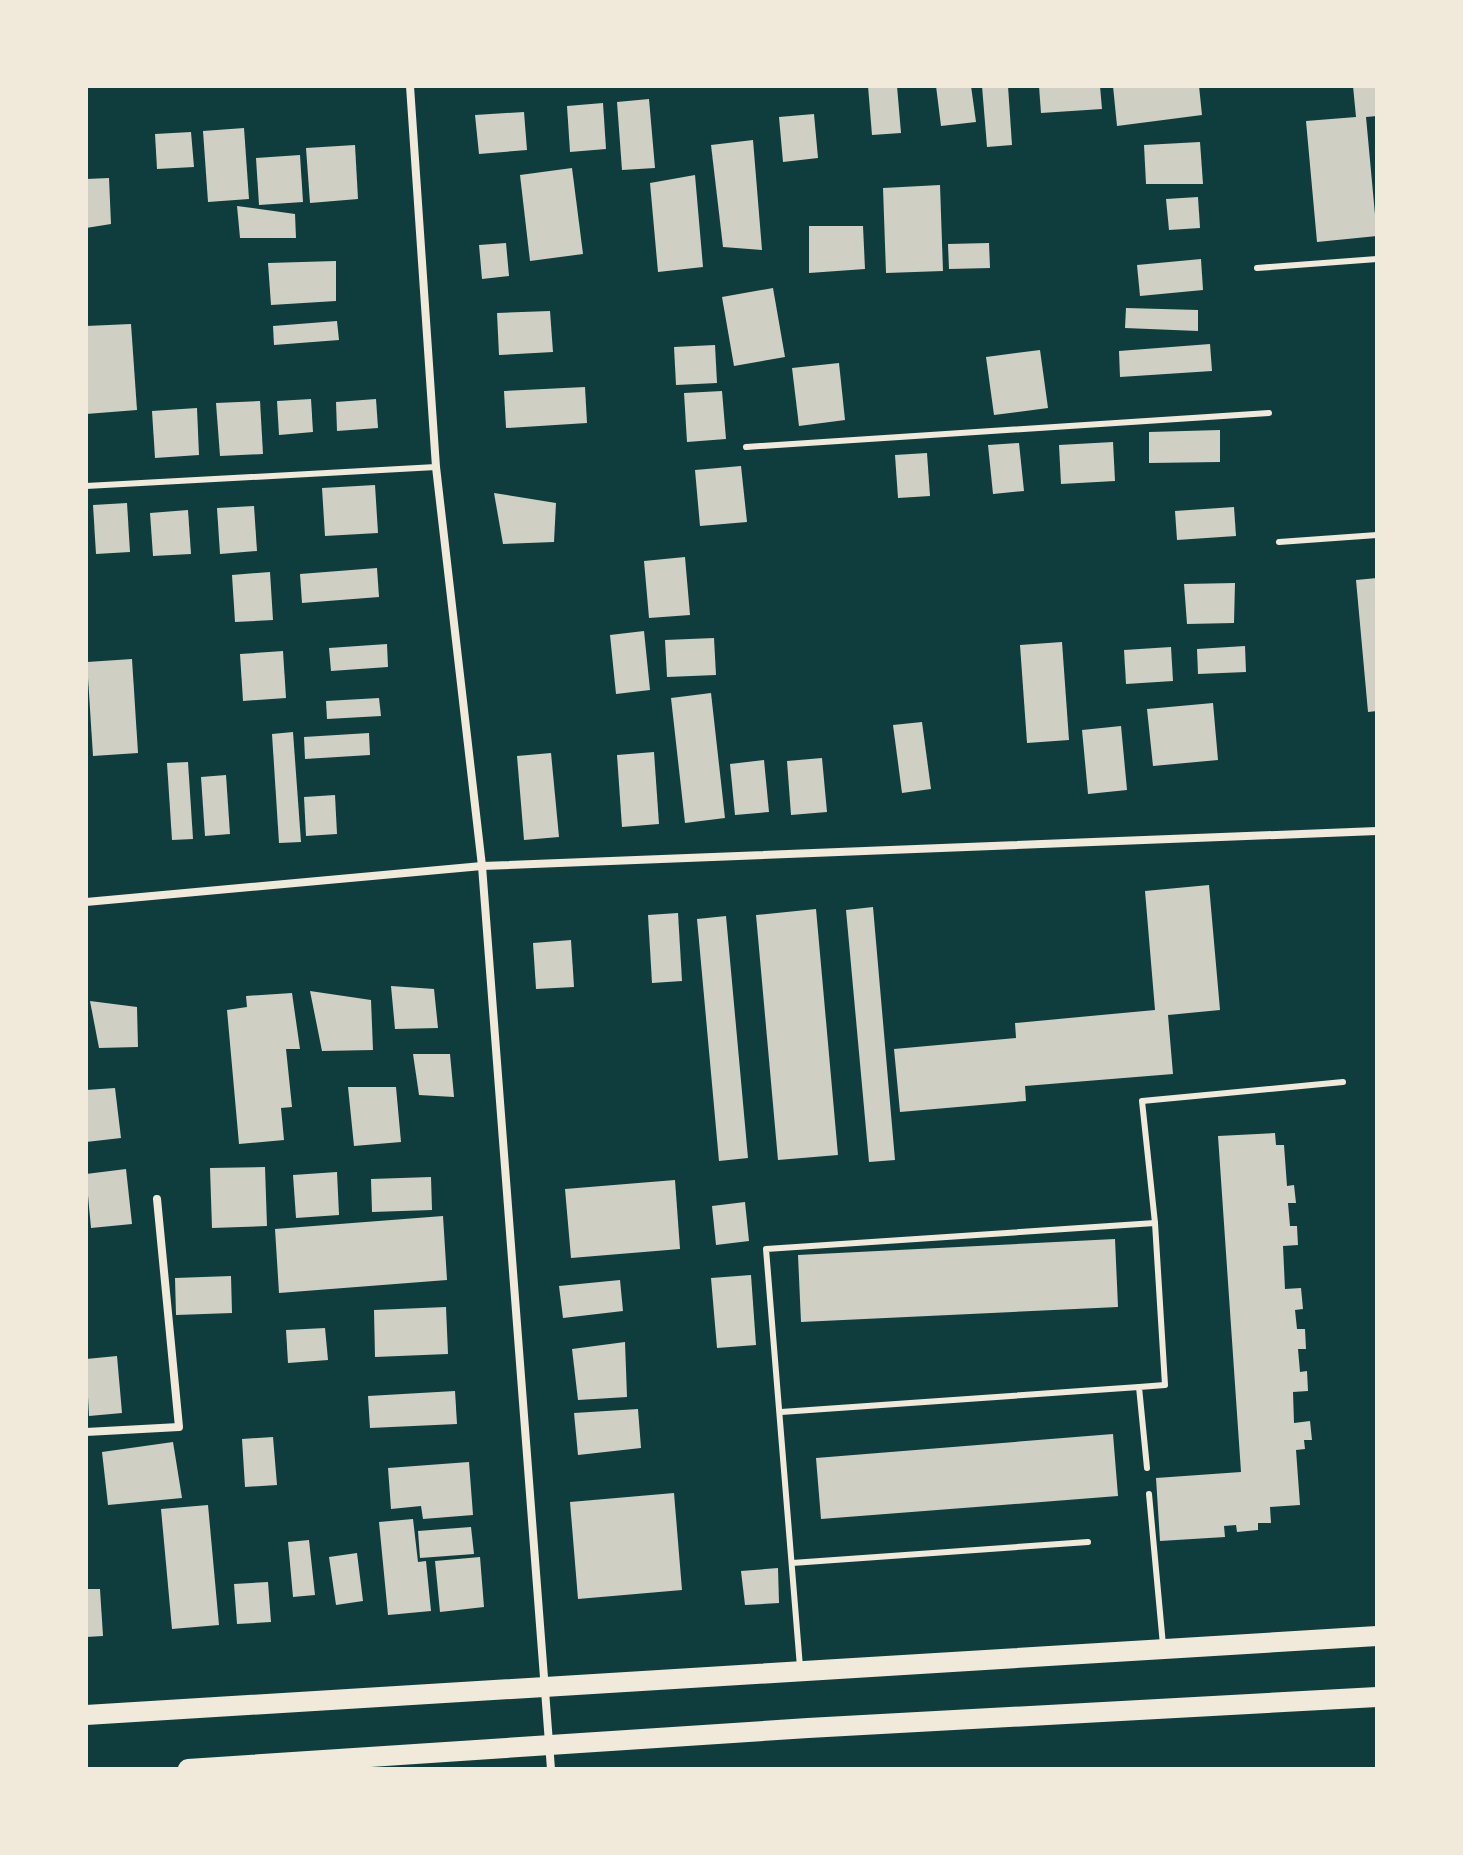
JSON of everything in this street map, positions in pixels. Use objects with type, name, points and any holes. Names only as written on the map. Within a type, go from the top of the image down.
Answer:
[{"type":"main road","points":[[86,1715],[1377,1636]]},
{"type":"main road","points":[[188,1769],[808,1728],[1377,1697]]},
{"type":"street","points":[[410,86],[436,467],[482,866],[551,1769]]},
{"type":"street","points":[[86,902],[482,866],[1377,831]]},
{"type":"street","points":[[86,1432],[179,1427],[157,1199]]},
{"type":"lane","points":[[1257,268],[1377,259]]},
{"type":"lane","points":[[746,447],[1269,413]]},
{"type":"lane","points":[[86,486],[436,467]]},
{"type":"lane","points":[[1279,542],[1377,535]]},
{"type":"lane","points":[[781,1412],[1165,1385],[1155,1223],[1142,1101],[1343,1082]]},
{"type":"lane","points":[[800,1671],[766,1249],[1155,1223]]},
{"type":"lane","points":[[1139,1387],[1147,1468]]},
{"type":"lane","points":[[1149,1494],[1163,1649]]},
{"type":"lane","points":[[792,1563],[1088,1542]]},
{"type":"building","points":[[868,86],[897,86],[901,133],[872,135]]},
{"type":"building","points":[[936,86],[971,86],[976,122],[941,126]]},
{"type":"building","points":[[982,86],[1008,86],[1012,145],[987,147]]},
{"type":"building","points":[[1039,86],[1100,86],[1102,109],[1041,113]]},
{"type":"building","points":[[1113,86],[1199,86],[1202,115],[1117,126]]},
{"type":"building","points":[[1353,86],[1377,86],[1377,116],[1366,117],[1377,236],[1317,242],[1306,121],[1356,117]]},
{"type":"building","points":[[649,99],[655,168],[622,170],[617,102]]},
{"type":"building","points":[[603,103],[606,149],[570,152],[567,106]]},
{"type":"building","points":[[524,112],[527,150],[479,154],[475,115]]},
{"type":"building","points":[[814,114],[818,158],[783,162],[779,117]]},
{"type":"building","points":[[244,128],[249,199],[208,202],[203,131]]},
{"type":"building","points":[[191,132],[194,167],[157,169],[155,134]]},
{"type":"building","points":[[753,140],[762,250],[723,247],[711,145]]},
{"type":"building","points":[[1200,142],[1203,184],[1146,184],[1144,145]]},
{"type":"building","points":[[355,145],[358,199],[310,203],[306,148]]},
{"type":"building","points":[[300,155],[303,202],[259,205],[256,158]]},
{"type":"building","points":[[572,168],[583,254],[530,261],[520,175]]},
{"type":"building","points":[[695,175],[703,267],[658,272],[650,183]]},
{"type":"building","points":[[109,178],[111,224],[86,228],[86,179]]},
{"type":"building","points":[[940,185],[943,271],[886,273],[883,188]]},
{"type":"building","points":[[1198,197],[1200,228],[1169,230],[1166,199]]},
{"type":"building","points":[[237,206],[295,214],[296,238],[240,238]]},
{"type":"building","points":[[809,226],[863,226],[865,269],[809,273]]},
{"type":"building","points":[[506,243],[509,276],[482,279],[479,245]]},
{"type":"building","points":[[989,243],[990,268],[949,269],[948,244]]},
{"type":"building","points":[[1201,259],[1203,290],[1140,296],[1137,265]]},
{"type":"building","points":[[336,261],[336,301],[271,305],[268,263]]},
{"type":"building","points":[[773,288],[785,357],[734,366],[722,297]]},
{"type":"building","points":[[1126,308],[1198,310],[1198,331],[1125,328]]},
{"type":"building","points":[[550,311],[553,352],[499,355],[497,313]]},
{"type":"building","points":[[337,321],[339,340],[274,345],[273,326]]},
{"type":"building","points":[[131,324],[137,410],[86,414],[86,326]]},
{"type":"building","points":[[1210,344],[1212,371],[1120,377],[1119,351]]},
{"type":"building","points":[[715,345],[717,383],[676,385],[674,347]]},
{"type":"building","points":[[1040,350],[1048,408],[994,415],[986,357]]},
{"type":"building","points":[[839,363],[845,420],[799,426],[792,368]]},
{"type":"building","points":[[585,387],[587,423],[506,428],[504,391]]},
{"type":"building","points":[[722,391],[726,439],[687,442],[684,393]]},
{"type":"building","points":[[311,399],[313,432],[279,435],[277,401]]},
{"type":"building","points":[[376,399],[378,428],[337,431],[336,402]]},
{"type":"building","points":[[260,401],[263,454],[220,456],[216,403]]},
{"type":"building","points":[[197,408],[199,455],[155,458],[152,411]]},
{"type":"building","points":[[1220,430],[1220,462],[1149,463],[1149,432]]},
{"type":"building","points":[[1113,442],[1115,481],[1061,484],[1059,445]]},
{"type":"building","points":[[1019,443],[1024,491],[993,494],[988,445]]},
{"type":"building","points":[[927,453],[930,496],[898,498],[895,455]]},
{"type":"building","points":[[741,466],[747,522],[700,526],[695,470]]},
{"type":"building","points":[[375,485],[378,533],[325,536],[322,488]]},
{"type":"building","points":[[494,493],[556,503],[554,542],[503,544]]},
{"type":"building","points":[[127,503],[130,552],[96,554],[93,505]]},
{"type":"building","points":[[254,506],[257,551],[220,554],[217,508]]},
{"type":"building","points":[[1234,507],[1236,536],[1177,540],[1175,511]]},
{"type":"building","points":[[188,510],[191,554],[153,556],[150,513]]},
{"type":"building","points":[[685,557],[690,615],[649,618],[644,561]]},
{"type":"building","points":[[377,568],[379,597],[302,603],[300,574]]},
{"type":"building","points":[[270,572],[273,620],[235,622],[232,575]]},
{"type":"building","points":[[1377,578],[1377,711],[1368,712],[1356,580]]},
{"type":"building","points":[[1235,583],[1234,623],[1187,624],[1184,584]]},
{"type":"building","points":[[644,631],[650,690],[616,694],[610,635]]},
{"type":"building","points":[[714,638],[716,675],[667,677],[665,640]]},
{"type":"building","points":[[1062,642],[1069,740],[1027,743],[1020,645]]},
{"type":"building","points":[[387,644],[388,667],[331,671],[329,648]]},
{"type":"building","points":[[1245,646],[1246,672],[1198,674],[1197,649]]},
{"type":"building","points":[[1171,647],[1173,681],[1126,684],[1124,650]]},
{"type":"building","points":[[283,651],[286,698],[243,701],[240,654]]},
{"type":"building","points":[[132,659],[138,753],[93,756],[87,662]]},
{"type":"building","points":[[711,693],[725,818],[685,823],[671,698]]},
{"type":"building","points":[[379,698],[381,716],[327,719],[326,701]]},
{"type":"building","points":[[1213,703],[1218,760],[1153,766],[1147,709]]},
{"type":"building","points":[[922,722],[931,789],[902,793],[893,725]]},
{"type":"building","points":[[1121,726],[1127,790],[1088,794],[1082,730]]},
{"type":"building","points":[[293,732],[301,842],[279,843],[272,734]]},
{"type":"building","points":[[369,733],[370,755],[305,759],[304,737]]},
{"type":"building","points":[[654,752],[659,824],[622,827],[617,755]]},
{"type":"building","points":[[551,753],[559,837],[524,840],[517,756]]},
{"type":"building","points":[[822,758],[827,812],[791,815],[787,761]]},
{"type":"building","points":[[764,760],[769,812],[735,815],[730,764]]},
{"type":"building","points":[[188,762],[193,839],[172,840],[167,763]]},
{"type":"building","points":[[226,775],[230,834],[205,836],[201,777]]},
{"type":"building","points":[[335,795],[337,834],[306,836],[304,797]]},
{"type":"building","points":[[1209,885],[1220,1010],[1168,1015],[1173,1074],[1025,1086],[1026,1101],[900,1112],[894,1049],[1016,1038],[1015,1023],[1155,1010],[1145,891]]},
{"type":"building","points":[[873,907],[895,1160],[869,1162],[846,910]]},
{"type":"building","points":[[816,909],[838,1155],[778,1160],[756,915]]},
{"type":"building","points":[[678,913],[682,981],[652,983],[648,915]]},
{"type":"building","points":[[726,916],[748,1158],[719,1161],[697,919]]},
{"type":"building","points":[[571,940],[574,987],[536,989],[533,943]]},
{"type":"building","points":[[391,986],[434,989],[438,1028],[395,1029]]},
{"type":"building","points":[[310,991],[371,1000],[373,1050],[322,1051]]},
{"type":"building","points":[[292,993],[300,1049],[286,1049],[292,1107],[281,1108],[284,1140],[239,1144],[227,1010],[247,1007],[246,996]]},
{"type":"building","points":[[90,1001],[137,1007],[138,1047],[99,1048]]},
{"type":"building","points":[[413,1054],[450,1054],[454,1097],[419,1095]]},
{"type":"building","points":[[348,1087],[396,1087],[401,1142],[354,1146]]},
{"type":"building","points":[[115,1088],[121,1138],[86,1142],[86,1090]]},
{"type":"building","points":[[1275,1133],[1276,1145],[1284,1145],[1287,1186],[1294,1185],[1296,1203],[1288,1203],[1290,1226],[1297,1226],[1298,1245],[1283,1246],[1285,1289],[1301,1288],[1303,1309],[1295,1310],[1297,1329],[1305,1329],[1306,1349],[1298,1349],[1300,1372],[1307,1371],[1308,1391],[1293,1392],[1294,1423],[1310,1421],[1312,1440],[1304,1440],[1305,1449],[1296,1450],[1300,1505],[1270,1507],[1271,1523],[1258,1523],[1258,1530],[1237,1532],[1236,1525],[1224,1526],[1225,1537],[1160,1541],[1156,1478],[1241,1472],[1218,1136]]},
{"type":"building","points":[[265,1167],[267,1226],[212,1228],[210,1168]]},
{"type":"building","points":[[126,1169],[132,1224],[91,1228],[86,1174]]},
{"type":"building","points":[[337,1172],[339,1215],[296,1218],[293,1175]]},
{"type":"building","points":[[431,1177],[432,1210],[372,1212],[371,1179]]},
{"type":"building","points":[[675,1180],[680,1249],[571,1258],[565,1189]]},
{"type":"building","points":[[745,1202],[749,1241],[716,1245],[712,1206]]},
{"type":"building","points":[[443,1216],[447,1280],[279,1293],[275,1229]]},
{"type":"building","points":[[1115,1239],[1118,1307],[801,1322],[798,1255]]},
{"type":"building","points":[[751,1275],[756,1345],[717,1348],[711,1278]]},
{"type":"building","points":[[231,1276],[232,1313],[176,1315],[175,1278]]},
{"type":"building","points":[[620,1280],[623,1311],[563,1318],[559,1286]]},
{"type":"building","points":[[446,1307],[448,1354],[375,1357],[374,1310]]},
{"type":"building","points":[[325,1328],[328,1360],[288,1363],[286,1330]]},
{"type":"building","points":[[625,1342],[627,1397],[578,1400],[572,1349]]},
{"type":"building","points":[[117,1356],[122,1413],[89,1416],[86,1359]]},
{"type":"building","points":[[455,1391],[457,1424],[370,1428],[368,1396]]},
{"type":"building","points":[[638,1409],[641,1448],[578,1455],[574,1413]]},
{"type":"building","points":[[1113,1434],[1118,1496],[821,1519],[816,1458]]},
{"type":"building","points":[[273,1437],[277,1485],[245,1487],[242,1439]]},
{"type":"building","points":[[173,1442],[182,1498],[108,1505],[102,1452]]},
{"type":"building","points":[[469,1462],[473,1515],[423,1519],[421,1506],[391,1509],[388,1468]]},
{"type":"building","points":[[674,1493],[682,1590],[578,1599],[570,1502]]},
{"type":"building","points":[[208,1505],[219,1625],[172,1629],[161,1509]]},
{"type":"building","points":[[413,1519],[418,1562],[426,1561],[431,1611],[388,1615],[379,1522]]},
{"type":"building","points":[[471,1527],[474,1554],[420,1558],[418,1531]]},
{"type":"building","points":[[309,1540],[315,1595],[293,1597],[288,1542]]},
{"type":"building","points":[[357,1553],[363,1601],[336,1605],[329,1557]]},
{"type":"building","points":[[480,1557],[484,1607],[440,1612],[435,1561]]},
{"type":"building","points":[[778,1568],[779,1603],[745,1605],[741,1571]]},
{"type":"building","points":[[268,1582],[271,1622],[237,1624],[234,1584]]},
{"type":"building","points":[[86,1589],[100,1589],[103,1636],[86,1637]]}]
